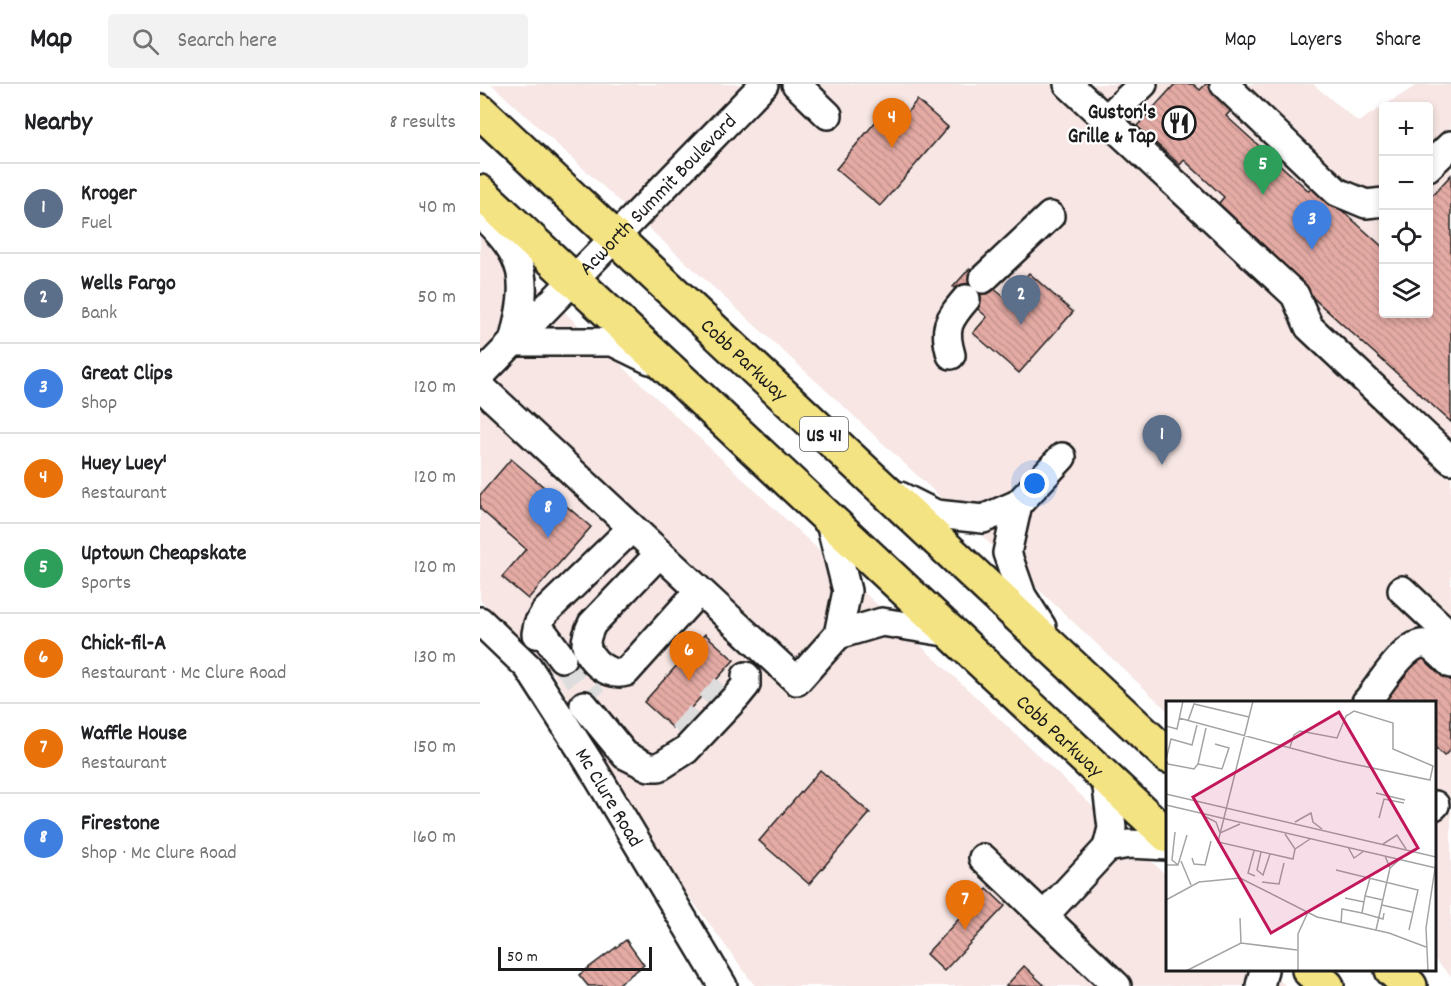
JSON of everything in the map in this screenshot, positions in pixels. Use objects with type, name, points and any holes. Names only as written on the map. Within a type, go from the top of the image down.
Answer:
[{"type":"main road","name":"Cobb Parkway","points":[[480,111],[1166,755]]},
{"type":"main road","name":"Cobb Parkway","points":[[480,192],[1166,835]]},
{"type":"main road","points":[[1311,971],[1327,986]]},
{"type":"main road","points":[[1394,971],[1410,986]]},
{"type":"street","name":"Acworth Summit Boulevard","points":[[480,376],[764,84]]},
{"type":"street","points":[[796,84],[828,115]]},
{"type":"street","points":[[1068,84],[1295,295],[1309,327],[1451,460]]},
{"type":"street","points":[[1106,119],[1143,84]]},
{"type":"street","points":[[1224,84],[1337,192],[1366,204],[1379,202]]},
{"type":"street","points":[[1433,162],[1451,146]]},
{"type":"street","points":[[480,214],[510,244],[524,276],[519,319],[513,342],[613,342],[668,368]]},
{"type":"street","points":[[951,355],[945,335],[951,316],[975,289],[1050,216]]},
{"type":"street","points":[[480,386],[797,681],[838,635],[847,591],[829,519]]},
{"type":"street","points":[[877,484],[936,514],[983,519],[1018,504],[1062,457]]},
{"type":"street","points":[[1018,504],[1007,553],[1022,596],[1061,655]]},
{"type":"street","points":[[557,662],[545,635],[536,633],[538,624],[545,612],[632,528]]},
{"type":"street","points":[[659,554],[592,624],[588,633],[586,644],[592,655],[607,672],[617,674],[627,672],[699,591]]},
{"type":"street","points":[[1402,590],[1451,636]]},
{"type":"street","name":"Mc Clure Road","points":[[480,621],[528,667],[589,762],[723,986]]},
{"type":"street","points":[[838,635],[882,622],[951,633]]},
{"type":"street","points":[[1367,701],[1408,649],[1422,643],[1428,644],[1451,664]]},
{"type":"street","points":[[681,735],[664,752],[637,748],[589,702],[626,755],[649,767],[659,767],[686,750],[746,685],[735,681],[766,654]]},
{"type":"street","points":[[1044,916],[1107,848],[1112,828],[1106,779]]},
{"type":"street","points":[[1107,848],[1129,844],[1166,846]]},
{"type":"street","points":[[983,858],[1117,986]]},
{"type":"street","points":[[1260,986],[1264,971]]},
{"type":"shaded area","points":[[491,84],[1313,84],[1358,122],[1379,109],[1379,318],[1433,318],[1433,102],[1390,102],[1417,85],[1451,84],[1451,976],[1436,961],[1436,701],[1166,701],[1166,709],[841,404]]},
{"type":"shaded area","points":[[480,233],[1166,875],[1166,971],[1269,971],[1286,986],[755,986],[658,854],[553,673],[480,600]]},
{"type":"building","points":[[1175,84],[1193,84],[1200,90],[1206,84],[1217,84],[1238,103],[1226,116],[1309,191],[1319,180],[1327,197],[1379,244],[1379,318],[1433,318],[1433,195],[1451,175],[1451,422],[1214,209],[1224,197],[1184,160],[1180,165],[1137,126]]},
{"type":"building","points":[[917,100],[948,127],[880,206],[836,169],[887,108],[901,120]]},
{"type":"building","points":[[970,268],[1006,299],[1029,273],[1073,312],[1019,373],[973,333],[987,317],[953,287]]},
{"type":"building","points":[[511,459],[591,527],[528,599],[502,577],[526,549],[480,509],[480,495]]},
{"type":"building","points":[[705,634],[734,660],[673,728],[644,702]]},
{"type":"building","points":[[1423,654],[1451,681],[1451,749],[1444,756],[1436,748],[1436,701],[1387,701],[1382,697]]},
{"type":"building","points":[[820,770],[870,813],[809,884],[759,841]]},
{"type":"building","points":[[987,889],[1005,906],[944,971],[926,954]]},
{"type":"building","points":[[626,940],[644,965],[616,986],[588,986],[579,975]]},
{"type":"building","points":[[1024,966],[1045,986],[1006,986]]},
{"type":"tunnel","points":[[562,658],[594,699]]},
{"type":"tunnel","points":[[681,735],[725,687]]},
{"type":"place","name":"Guston's Grille & Tap","points":[[1179,123]]},
{"type":"place","name":"Huey Luey'","points":[[892,148]]},
{"type":"place","name":"Uptown Cheapskate","points":[[1263,195]]},
{"type":"place","name":"Great Clips","points":[[1312,250]]},
{"type":"place","name":"Wells Fargo","points":[[1021,325]]},
{"type":"place","name":"Kroger","points":[[1162,465]]},
{"type":"place","name":"Firestone","points":[[548,538]]},
{"type":"place","name":"Chick-fil-A","points":[[689,681]]},
{"type":"place","name":"Waffle House","points":[[965,930]]}]
